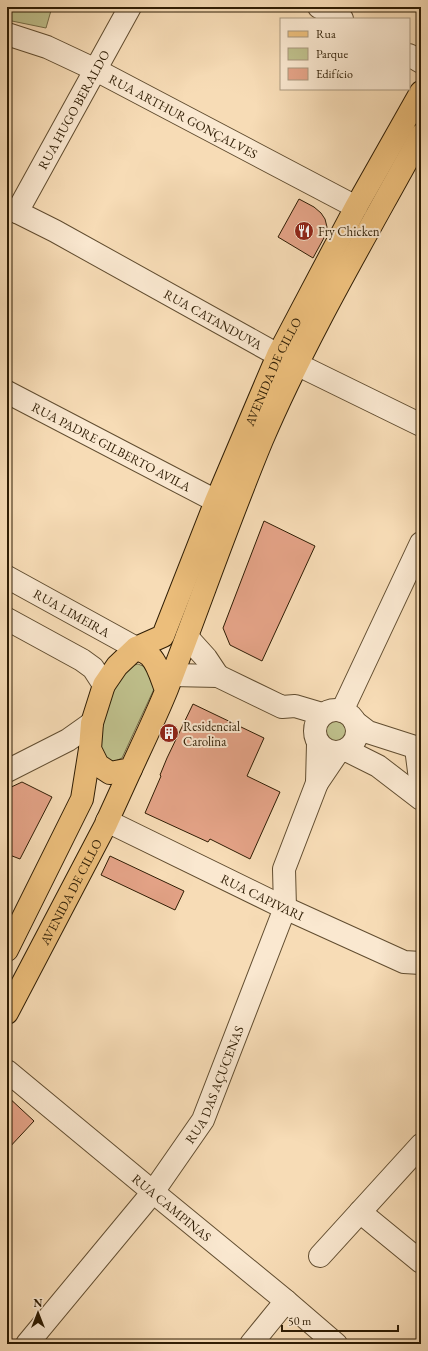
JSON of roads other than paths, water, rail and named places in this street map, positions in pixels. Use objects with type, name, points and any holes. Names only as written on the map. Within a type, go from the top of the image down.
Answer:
[{"type":"main road","name":"AVENIDA DE CILLO","points":[[7,950],[82,799],[90,749],[92,723],[104,685],[117,666],[136,648],[163,636],[216,501],[287,360],[356,207],[421,92]]},
{"type":"main road","name":"AVENIDA DE CILLO","points":[[7,1013],[132,770],[187,637],[262,440],[287,360],[333,294],[421,136]]},
{"type":"main road","points":[[136,648],[151,657],[169,682]]},
{"type":"main road","points":[[90,749],[98,765],[110,773],[132,770]]},
{"type":"street","name":"RUA HUGO BERALDO","points":[[12,211],[96,70],[130,7]]},
{"type":"street","points":[[319,7],[340,18]]},
{"type":"street","name":"RUA ARTHUR GONÇALVES","points":[[7,34],[47,47],[96,70],[356,207]]},
{"type":"street","points":[[410,56],[421,62]]},
{"type":"street","name":"RUA CATANDUVA","points":[[12,211],[55,231],[287,360],[421,425]]},
{"type":"street","name":"RUA PADRE GILBERTO AVILA","points":[[7,392],[216,501]]},
{"type":"street","name":"RUA DAS AÇUCENAS","points":[[27,1344],[153,1192],[204,1120],[285,908],[284,870],[317,783],[330,725],[421,543]]},
{"type":"street","name":"RUA LIMEIRA","points":[[7,577],[136,648]]},
{"type":"street","points":[[7,619],[93,668],[104,685]]},
{"type":"street","points":[[187,637],[206,658],[218,676],[282,707],[296,706],[330,725],[368,732],[419,748]]},
{"type":"street","points":[[169,682],[218,676]]},
{"type":"street","points":[[7,771],[68,740],[92,723]]},
{"type":"street","points":[[330,725],[329,752],[342,751],[378,766],[421,799]]},
{"type":"street","name":"RUA DAS AÇUCENAS","points":[[317,783],[342,751],[355,740],[357,734],[330,725]]},
{"type":"street","points":[[378,766],[384,759],[419,748]]},
{"type":"street","points":[[419,748],[421,787]]},
{"type":"street","name":"RUA CAPIVARI","points":[[107,821],[285,908],[404,962],[421,963]]},
{"type":"street","name":"RUA CAMPINAS","points":[[7,1071],[336,1344]]},
{"type":"street","points":[[320,1256],[421,1145]]},
{"type":"street","points":[[360,1212],[421,1262]]},
{"type":"street","points":[[251,1344],[286,1301]]},
{"type":"place","name":"Fry Chicken","points":[[304,231]]},
{"type":"place","name":"Residencial Carolina","points":[[169,733]]}]
